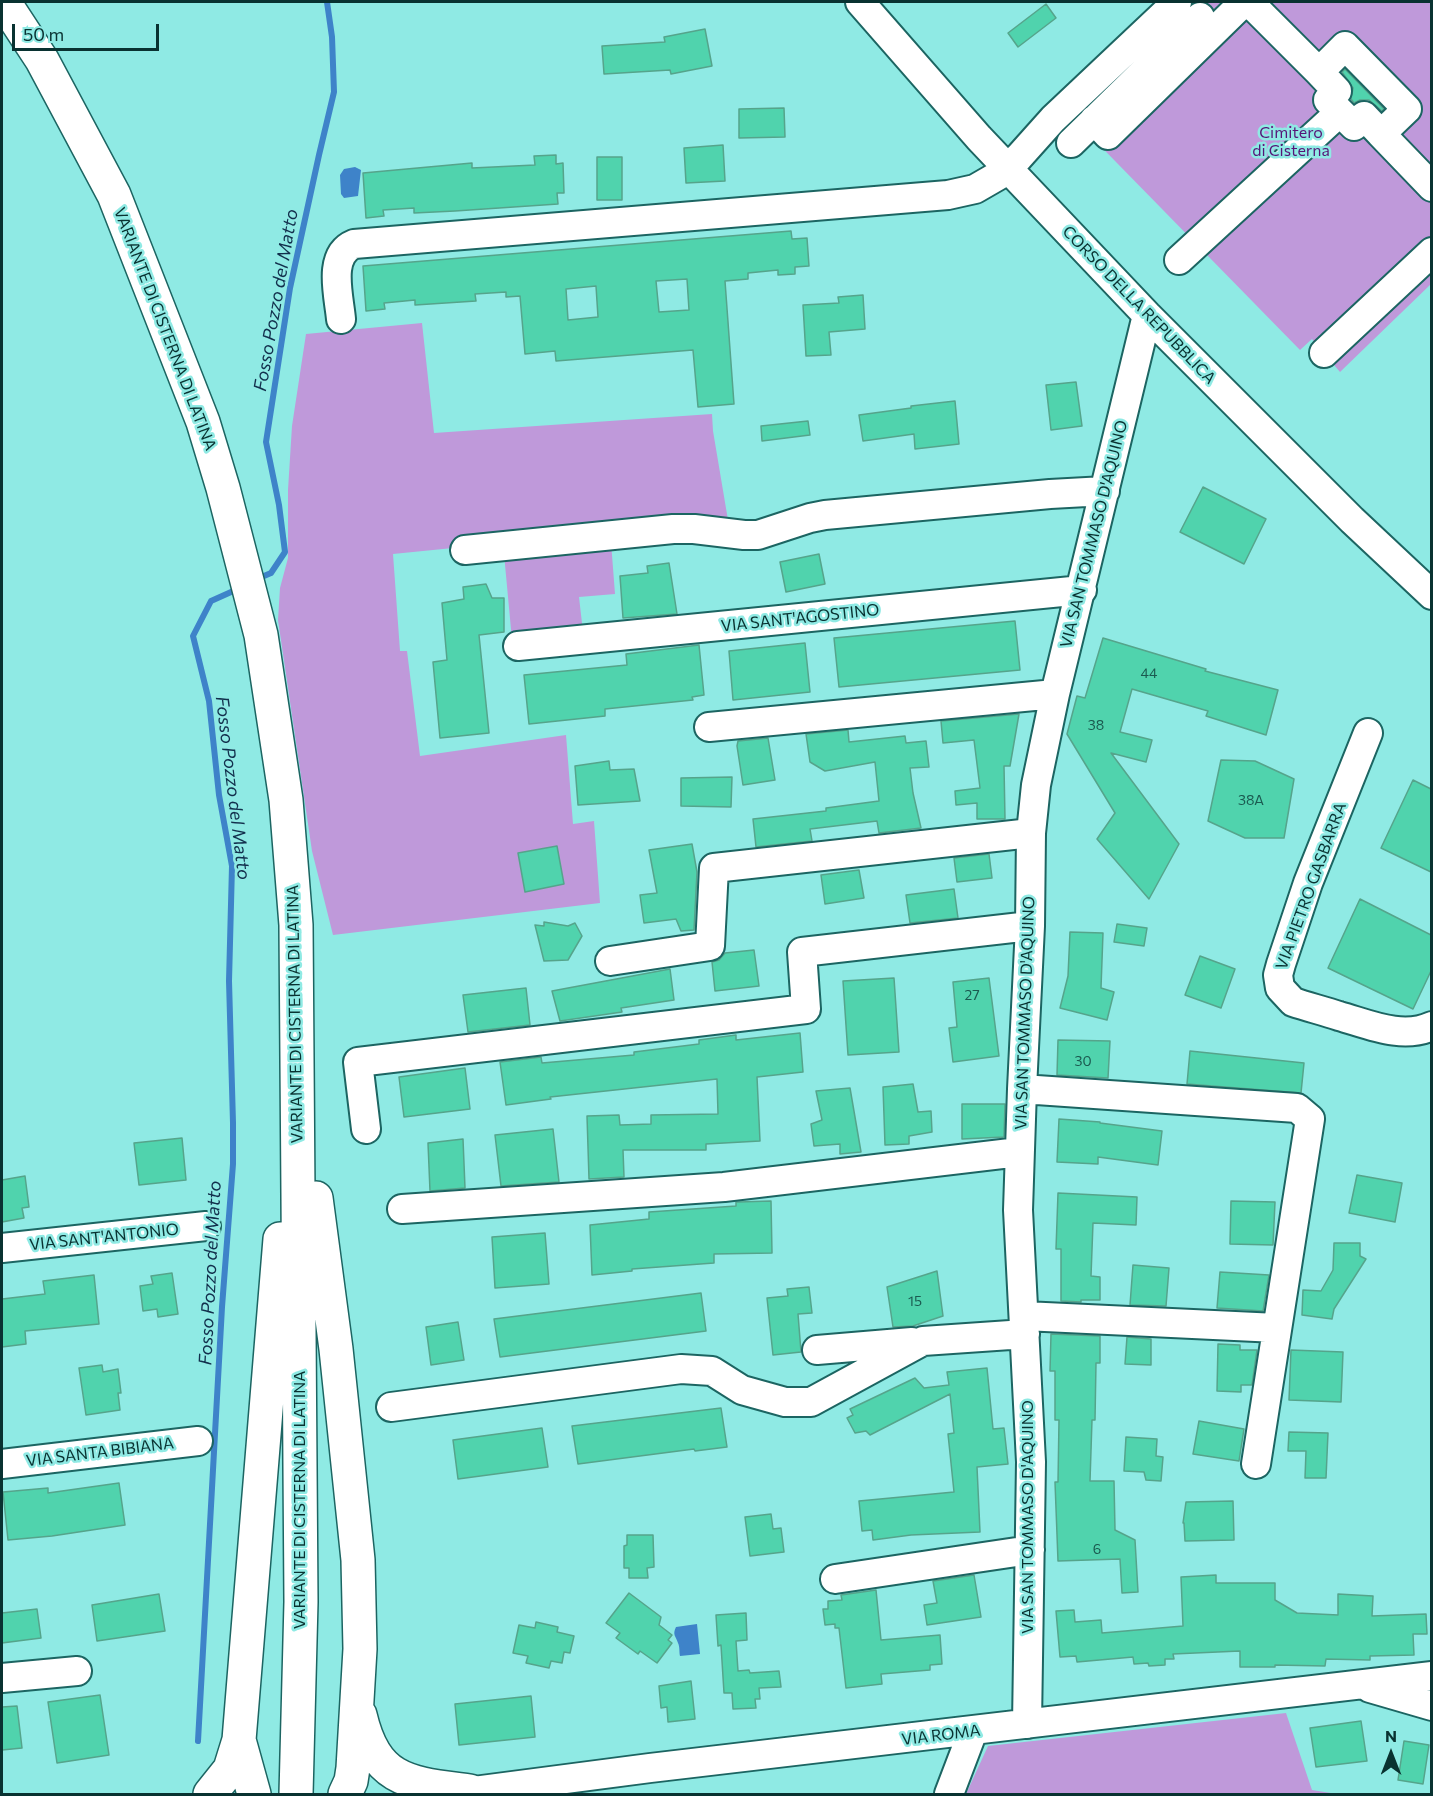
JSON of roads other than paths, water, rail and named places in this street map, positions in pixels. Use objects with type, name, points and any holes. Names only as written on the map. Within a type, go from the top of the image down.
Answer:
[{"type":"main road","name":"VARIANTE DI CISTERNA DI LATINA","points":[[4,2],[42,60],[114,195],[196,402],[223,488],[261,635],[286,800],[296,926],[302,1602],[296,1794]]},
{"type":"main road","points":[[297,1052],[336,1349],[357,1546],[360,1648],[352,1774],[345,1794]]},
{"type":"main road","points":[[210,1794],[230,1769],[239,1740],[269,1358],[297,1052]]},
{"type":"main road","points":[[357,1700],[368,1741],[378,1759],[390,1771],[407,1780],[461,1793]]},
{"type":"main road","points":[[239,1740],[254,1794]]},
{"type":"street","name":"CORSO DELLA REPUBBLICA","points":[[860,2],[1007,168],[1147,315],[1352,520],[1431,595]]},
{"type":"street","points":[[341,319],[337,266],[341,254],[354,244],[948,195],[975,189],[995,179],[1019,158],[1053,119],[1177,2]]},
{"type":"street","points":[[1071,143],[1216,2]]},
{"type":"street","points":[[1094,120],[1108,135],[1244,2]]},
{"type":"street","points":[[1249,2],[1337,91],[1328,100],[1354,126],[1364,116],[1431,187]]},
{"type":"street","points":[[1318,72],[1346,46],[1407,109],[1381,134]]},
{"type":"street","points":[[1179,260],[1340,112]]},
{"type":"street","points":[[1324,353],[1431,252]]},
{"type":"street","name":"VIA SAN TOMMASO D'AQUINO","points":[[1027,1724],[1031,1462],[1018,1210],[1030,926],[1031,833],[1036,785],[1055,694],[1147,315]]},
{"type":"street","points":[[465,550],[673,530],[765,534],[810,518],[838,514],[1105,491]]},
{"type":"street","name":"VIA SANT'AGOSTINO","points":[[518,646],[1082,590]]},
{"type":"street","points":[[709,727],[1055,694]]},
{"type":"street","name":"VIA PIETRO GASBARRA","points":[[1368,733],[1303,899],[1281,964],[1278,982],[1283,994],[1293,1002],[1382,1028],[1408,1031],[1431,1026]]},
{"type":"street","points":[[610,961],[710,946],[714,868],[1031,833]]},
{"type":"street","points":[[366,1129],[358,1062],[806,1009],[802,952],[1030,926]]},
{"type":"street","points":[[1022,1089],[1297,1108],[1310,1119],[1256,1464]]},
{"type":"street","points":[[402,1209],[724,1187],[1019,1152]]},
{"type":"street","name":"VIA SANT'ANTONIO","points":[[2,1248],[206,1226]]},
{"type":"street","points":[[817,1350],[923,1341],[1024,1325],[1276,1328]]},
{"type":"street","points":[[392,1407],[681,1370],[712,1371],[742,1390],[785,1402],[812,1402],[923,1341]]},
{"type":"street","name":"VIA SANTA BIBIANA","points":[[2,1464],[198,1441]]},
{"type":"street","points":[[835,1579],[1030,1550]]},
{"type":"street","points":[[2,1678],[77,1671]]},
{"type":"street","name":"VIA ROMA","points":[[461,1793],[1431,1676]]},
{"type":"street","points":[[1358,1685],[1431,1706]]},
{"type":"street","points":[[949,1794],[973,1731]]},
{"type":"water","points":[[355,167],[361,170],[358,196],[344,198],[341,194],[340,175],[344,169]]},
{"type":"water","points":[[697,1624],[700,1654],[680,1656],[679,1645],[674,1634],[676,1627]]},
{"type":"waterway","name":"Fosso Pozzo del Matto","points":[[257,579],[271,573],[285,552],[279,505],[266,442],[290,288],[334,92],[332,37],[327,2]]},
{"type":"waterway","name":"Fosso Pozzo del Matto","points":[[198,1741],[222,1307],[233,1164],[229,981],[232,866],[219,795],[209,701],[193,636],[211,601],[240,588]]},
{"type":"park label","name":"Cimitero di Cisterna","points":[[1291,142]]}]
